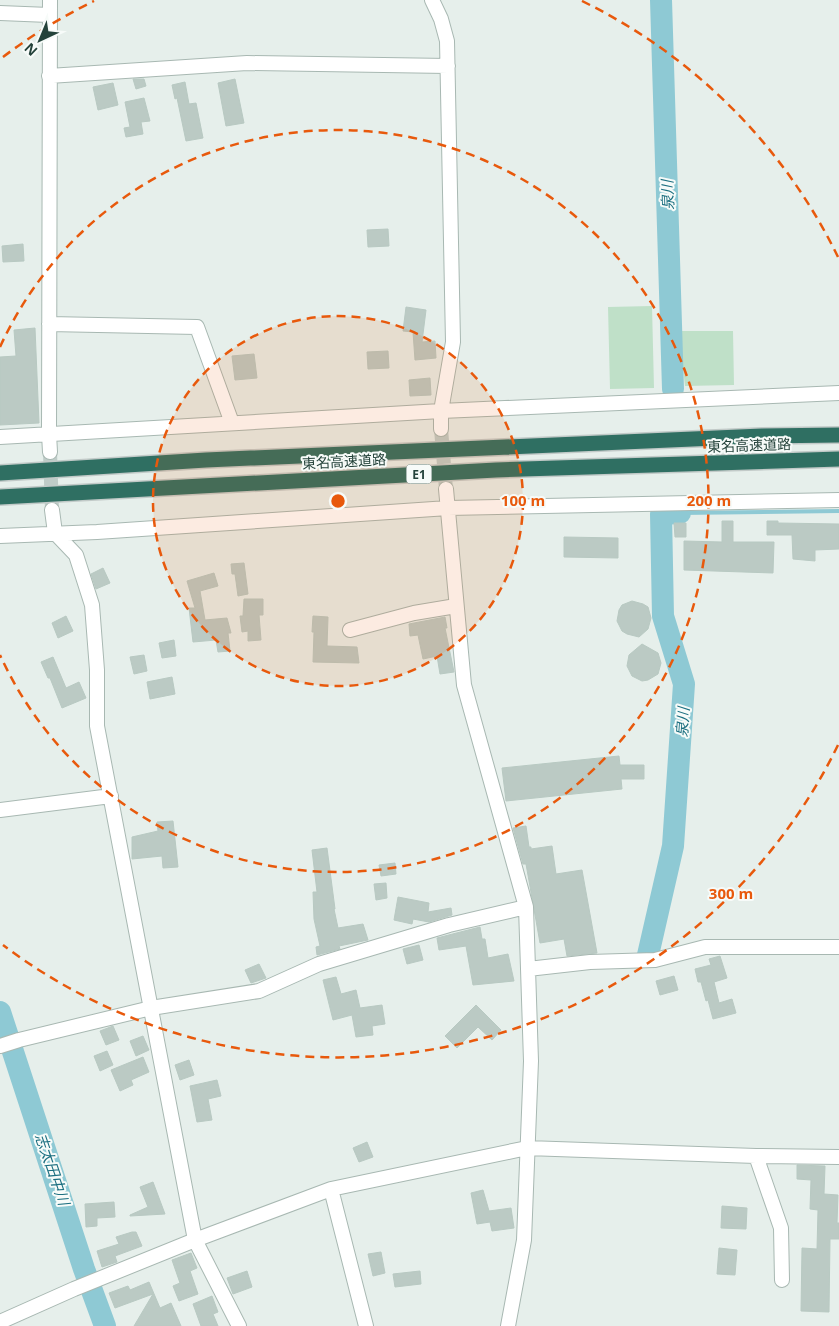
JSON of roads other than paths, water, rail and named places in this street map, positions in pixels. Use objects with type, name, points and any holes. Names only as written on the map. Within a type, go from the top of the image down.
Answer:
[{"type":"highway","name":"東名高速道路","points":[[0,473],[206,460],[762,436],[839,435]]},
{"type":"highway","name":"東名高速道路","points":[[0,497],[496,470],[839,458]]},
{"type":"street","points":[[50,0],[50,452]]},
{"type":"street","points":[[432,0],[441,19],[447,41],[454,342],[441,411],[441,430]]},
{"type":"street","points":[[0,13],[49,15]]},
{"type":"street","points":[[49,76],[247,64],[448,66]]},
{"type":"street","points":[[49,324],[197,327],[232,424]]},
{"type":"street","points":[[0,437],[441,411],[839,393]]},
{"type":"street","points":[[446,489],[464,685],[526,907],[531,1061],[524,1240],[508,1326]]},
{"type":"street","points":[[0,536],[97,532],[448,508],[839,500]]},
{"type":"street","points":[[52,510],[55,533],[76,555],[92,605],[97,670],[97,726],[195,1240],[239,1326]]},
{"type":"street","points":[[350,630],[414,613],[456,606]]},
{"type":"street","points":[[0,810],[111,796]]},
{"type":"street","points":[[0,1046],[151,1008],[259,992],[319,964],[448,925],[526,907]]},
{"type":"street","points":[[528,969],[590,962],[655,960],[705,947],[839,947]]},
{"type":"street","points":[[0,1322],[74,1289],[195,1240],[331,1189],[527,1148],[839,1157]]},
{"type":"street","points":[[756,1156],[781,1228],[782,1280]]},
{"type":"street","points":[[331,1189],[366,1326]]},
{"type":"waterway","name":"泉川","points":[[661,0],[673,389]]},
{"type":"waterway","name":"泉川","points":[[648,955],[673,846],[684,684],[663,616],[661,514],[680,513],[680,508]]},
{"type":"waterway","points":[[680,513],[839,511]]},
{"type":"waterway","name":"志太田中川","points":[[0,1012],[84,1269],[105,1326]]},
{"type":"tunnel","points":[[441,429],[446,489]]},
{"type":"tunnel","points":[[50,452],[52,510]]}]
